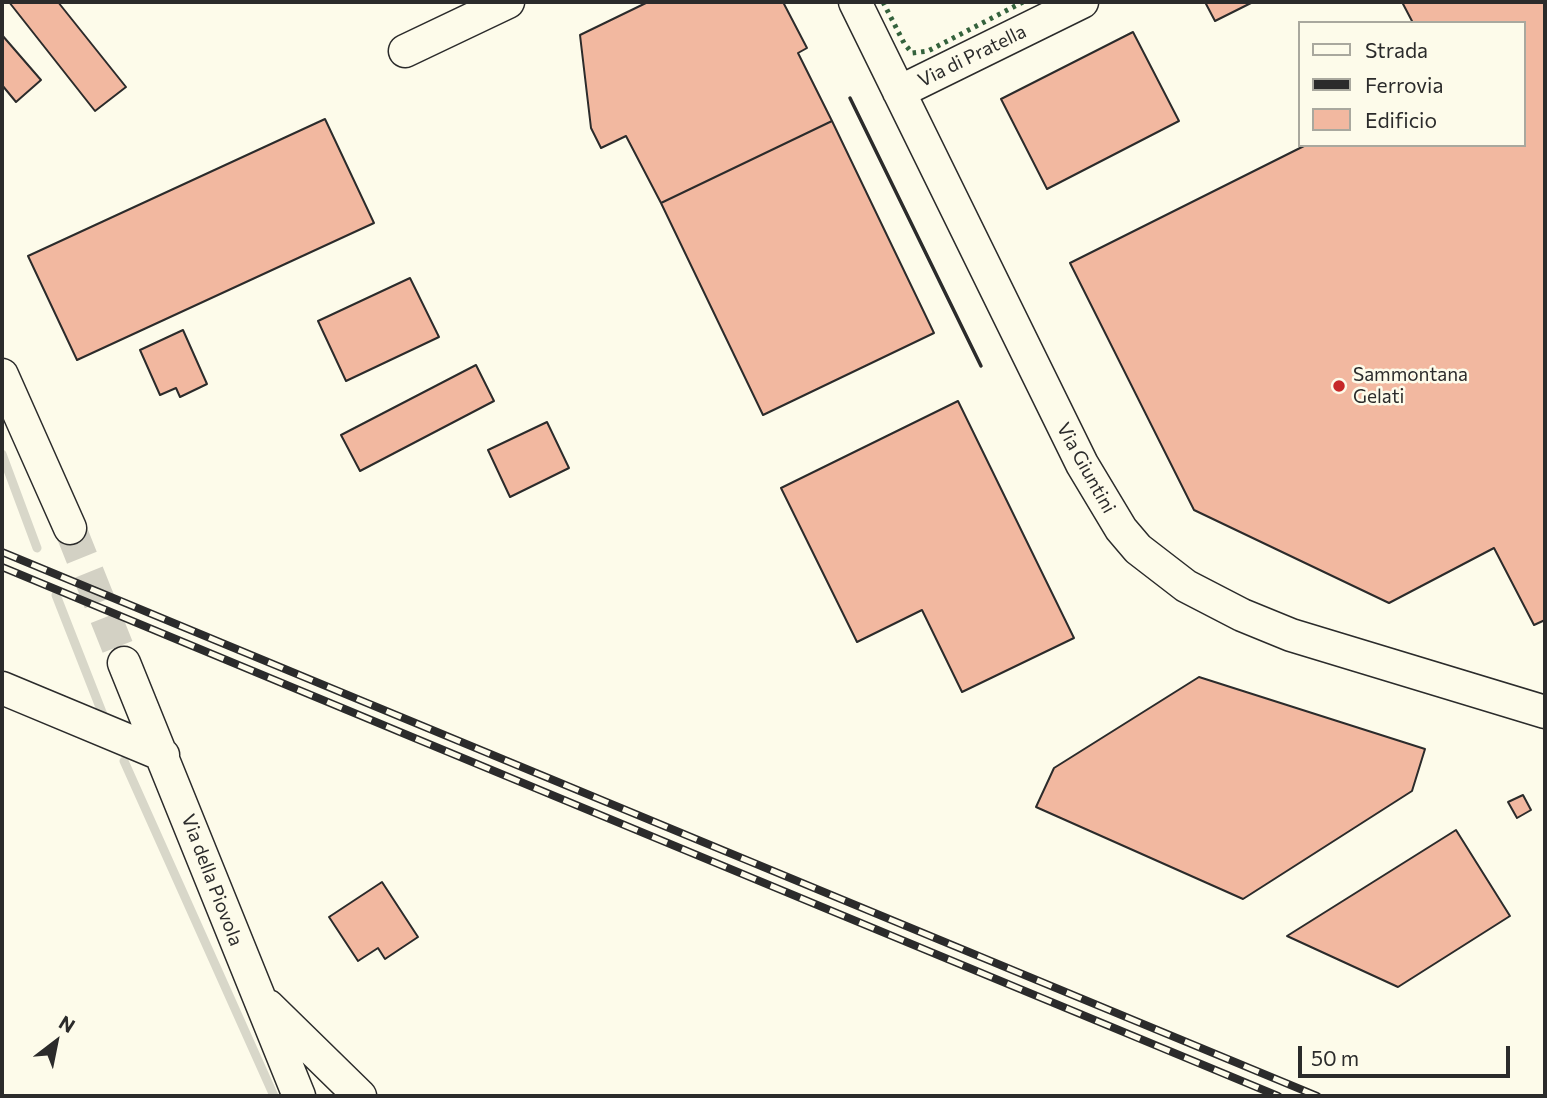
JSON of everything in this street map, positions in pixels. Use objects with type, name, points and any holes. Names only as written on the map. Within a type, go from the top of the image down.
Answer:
[{"type":"street","points":[[405,51],[508,2]]},
{"type":"street","name":"Via Giuntini","points":[[855,2],[1082,464],[1121,529],[1138,550],[1186,586],[1242,615],[1291,635],[1536,709]]},
{"type":"street","name":"Via di Pratella","points":[[900,92],[1082,2]]},
{"type":"street","points":[[2,375],[69,528]]},
{"type":"street","name":"Via della Piovola","points":[[124,663],[299,1096]]},
{"type":"street","points":[[2,688],[163,755]]},
{"type":"street","points":[[1536,709],[1545,737]]},
{"type":"street","points":[[257,995],[360,1096]]},
{"type":"building","points":[[9,2],[58,2],[126,87],[95,111]]},
{"type":"building","points":[[648,2],[783,2],[807,48],[798,53],[832,121],[661,203],[626,136],[601,148],[591,128],[580,35]]},
{"type":"building","points":[[1205,2],[1253,2],[1215,21]]},
{"type":"building","name":"Sammontana Gelati","points":[[1402,2],[1545,2],[1545,620],[1534,625],[1494,548],[1389,603],[1194,510],[1070,263],[1302,147],[1526,147],[1526,21],[1412,21]]},
{"type":"building","points":[[1133,32],[1179,121],[1047,189],[1001,99]]},
{"type":"building","points":[[2,35],[41,80],[16,102],[2,85]]},
{"type":"building","points":[[325,119],[374,223],[77,360],[28,256]]},
{"type":"building","points":[[832,121],[934,333],[763,415],[661,203]]},
{"type":"building","points":[[410,278],[439,337],[346,381],[318,321]]},
{"type":"building","points":[[183,330],[207,384],[180,397],[176,388],[160,395],[140,350]]},
{"type":"building","points":[[476,365],[494,401],[360,471],[341,435]]},
{"type":"building","points":[[958,401],[1074,638],[962,692],[922,610],[857,642],[781,488]]},
{"type":"building","points":[[547,422],[569,468],[510,497],[488,450]]},
{"type":"building","points":[[1199,677],[1425,749],[1412,791],[1243,899],[1036,807],[1054,768]]},
{"type":"building","points":[[1523,795],[1531,810],[1517,818],[1508,802]]},
{"type":"building","points":[[1456,830],[1510,916],[1398,987],[1287,936]]},
{"type":"building","points":[[382,882],[418,937],[385,959],[378,948],[358,961],[329,917]]},
{"type":"waterway","points":[[2,454],[37,548]]},
{"type":"waterway","points":[[56,595],[105,720]]},
{"type":"waterway","points":[[124,761],[274,1096]]},
{"type":"tunnel","points":[[70,528],[124,663]]},
{"type":"railway","points":[[2,552],[1317,1096]]},
{"type":"railway","points":[[2,567],[1278,1096]]},
{"type":"hedge","points":[[883,2],[912,53],[928,51],[1023,2]]},
{"type":"wall","points":[[850,98],[981,366]]},
{"type":"place","name":"Sammontana Gelati","points":[[1339,386]]}]
